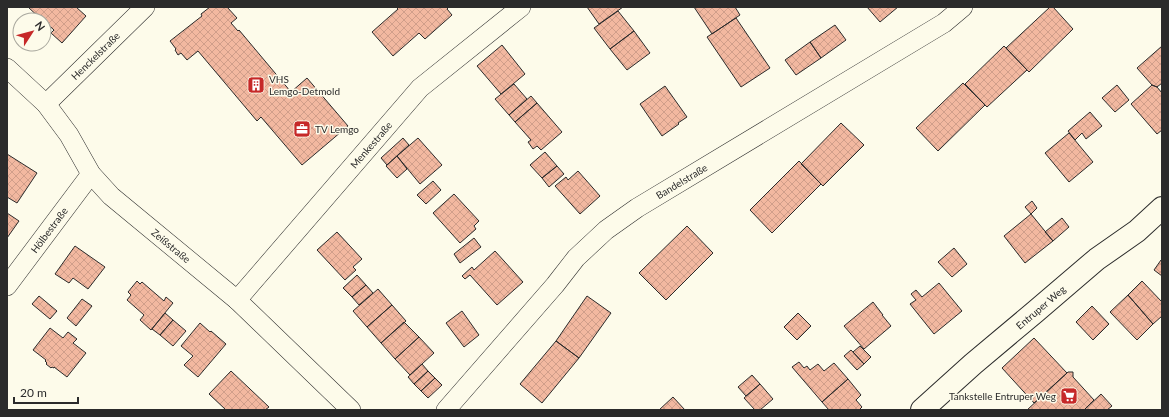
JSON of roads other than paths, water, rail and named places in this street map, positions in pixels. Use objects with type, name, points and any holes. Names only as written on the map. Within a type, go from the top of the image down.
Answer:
[{"type":"main road","name":"Entruper Weg","points":[[922,410],[973,364],[1097,260],[1137,231],[1162,208]]},
{"type":"street","name":"Henckelstraße","points":[[46,104],[145,7]]},
{"type":"street","name":"Menkestraße","points":[[237,300],[420,88],[521,7]]},
{"type":"street","name":"Bandelstraße","points":[[446,410],[555,285],[576,258],[606,230],[637,208],[944,23],[963,7]]},
{"type":"street","name":"Zeißstraße","points":[[7,68],[46,104],[69,135],[91,174],[111,196],[237,300],[351,410]]},
{"type":"street","name":"Hölbestraße","points":[[7,286],[91,174]]},
{"type":"place","name":"VHS Lemgo-Detmold","points":[[256,85]]},
{"type":"place","name":"TV Lemgo","points":[[302,129]]},
{"type":"place","name":"Tankstelle Entruper Weg","points":[[1069,396]]}]
